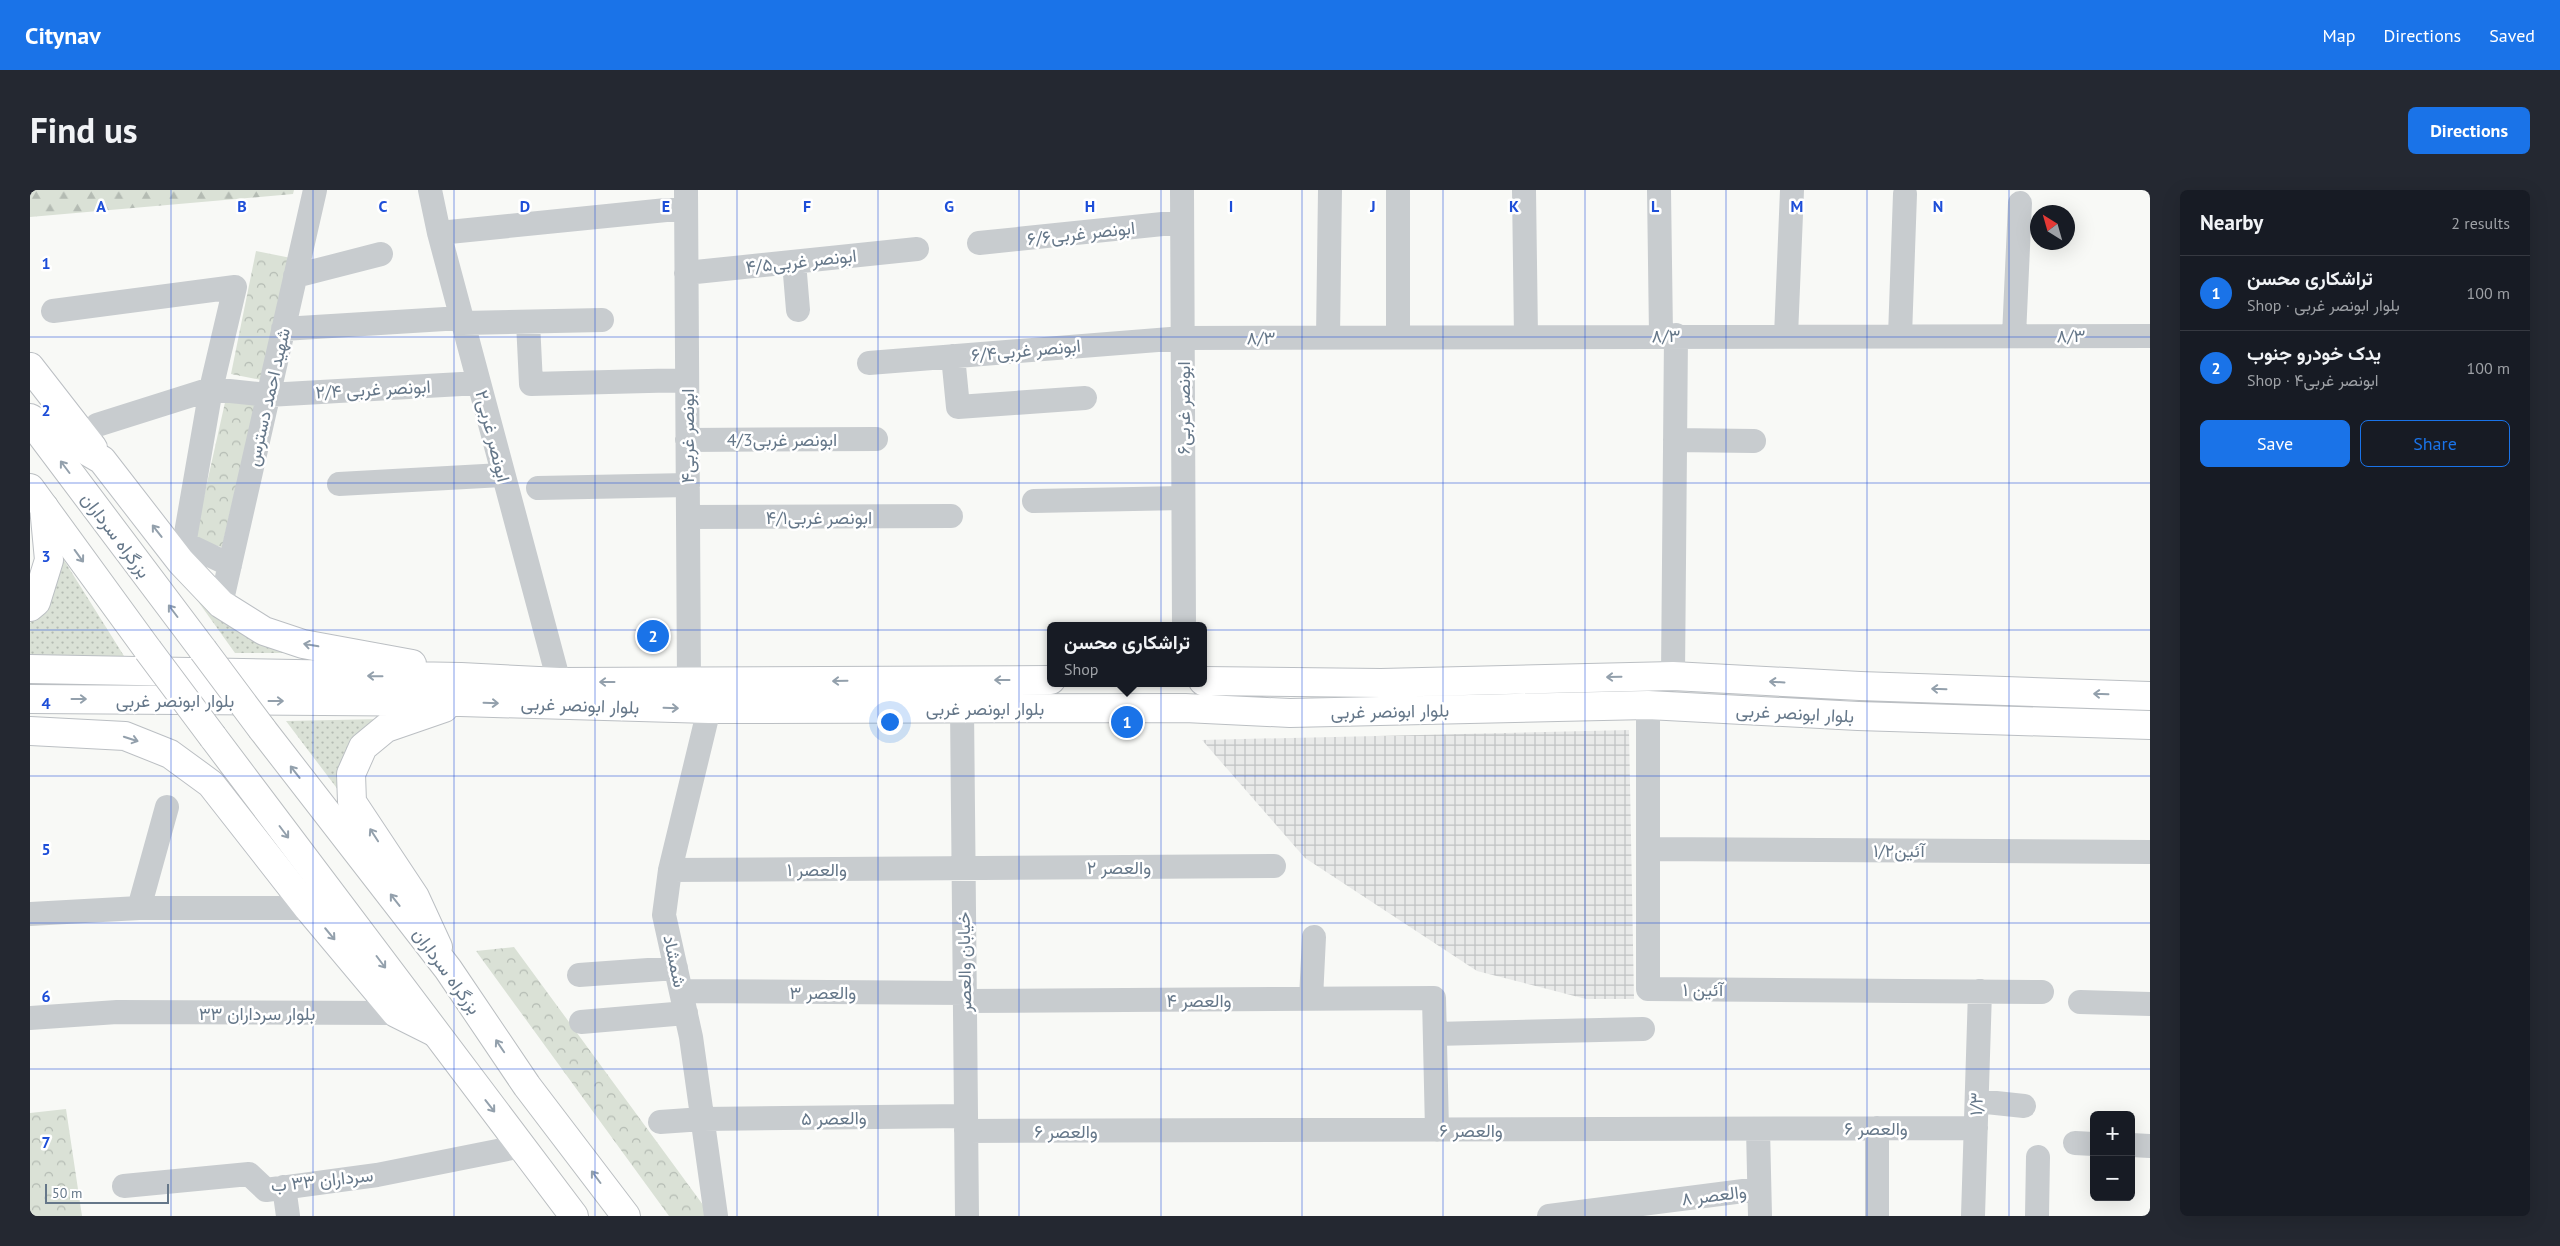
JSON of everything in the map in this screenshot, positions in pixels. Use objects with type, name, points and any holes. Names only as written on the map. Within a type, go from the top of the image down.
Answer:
[{"type":"main road","points":[[30,367],[102,460],[182,552],[221,604],[264,631],[303,644],[393,660],[461,690]]},
{"type":"main road","points":[[30,419],[102,460]]},
{"type":"main road","name":"بزرگراه سرداران","points":[[30,419],[262,729],[448,969],[527,1086],[626,1216]]},
{"type":"main road","points":[[30,607],[36,602],[49,560],[37,497]]},
{"type":"main road","points":[[37,497],[148,650],[574,1216]]},
{"type":"main road","points":[[30,535],[49,560]]},
{"type":"main road","name":"بلوار ابونصر غربی","points":[[30,669],[461,690],[710,709],[1185,708],[1290,713],[1648,706],[1868,716],[2150,725]]},
{"type":"main road","name":"بلوار ابونصر غربی","points":[[1207,681],[1372,684],[1530,678],[1673,676],[1860,686],[2150,696]]},
{"type":"main road","points":[[1530,678],[1532,708]]},
{"type":"main road","name":"بلوار ابونصر غربی","points":[[30,699],[461,690],[559,682],[1047,680]]},
{"type":"main road","points":[[448,969],[415,897],[352,802],[351,774],[363,747],[386,728],[461,690]]},
{"type":"main road","points":[[30,730],[125,736],[170,754],[211,784],[308,908],[396,1014],[434,1032]]},
{"type":"street","name":"شهید احمد دسترس","points":[[221,604],[314,190]]},
{"type":"street","name":"۲ابونصر غربی","points":[[430,190],[439,234],[502,475],[559,682]]},
{"type":"street","name":"۶ابونصر غربی","points":[[1182,190],[1184,622]]},
{"type":"street","points":[[1328,337],[1330,190]]},
{"type":"street","points":[[1398,190],[1398,337]]},
{"type":"street","points":[[1524,190],[1526,337]]},
{"type":"street","points":[[1659,190],[1675,440],[1673,676]]},
{"type":"street","points":[[1786,336],[1792,190]]},
{"type":"street","points":[[1900,336],[1905,194]]},
{"type":"street","points":[[439,234],[686,199]]},
{"type":"street","name":"۴ابونصر غربی","points":[[686,199],[689,682]]},
{"type":"street","points":[[2014,336],[2020,203]]},
{"type":"street","name":"۶/۶ابونصر غربی","points":[[980,243],[1182,222]]},
{"type":"street","name":"۴/۵ابونصر غربی","points":[[686,273],[916,249]]},
{"type":"street","points":[[296,276],[381,254]]},
{"type":"street","points":[[794,262],[798,310]]},
{"type":"street","points":[[53,311],[235,286],[211,389],[182,552],[230,565]]},
{"type":"street","points":[[283,329],[462,320],[528,322],[602,320]]},
{"type":"street","points":[[528,322],[531,384],[687,380]]},
{"type":"street","name":"۸/۳","points":[[1183,338],[2149,335]]},
{"type":"street","name":"۶/۴ابونصر غربی","points":[[868,363],[1183,338]]},
{"type":"street","points":[[953,356],[958,407],[1085,398]]},
{"type":"street","name":"ابونصر غربی ۲/۴","points":[[211,389],[268,395],[479,383]]},
{"type":"street","points":[[97,425],[211,389]]},
{"type":"street","name":"4/3ابونصر غربی","points":[[688,440],[876,439]]},
{"type":"street","points":[[1675,440],[1754,441]]},
{"type":"street","points":[[339,484],[502,475]]},
{"type":"street","points":[[538,488],[688,485]]},
{"type":"street","points":[[1034,501],[1183,498]]},
{"type":"street","name":"۴/۱ابونصر غربی","points":[[688,517],[951,516]]},
{"type":"street","name":"آئین ۱","points":[[1648,706],[1648,989],[2042,992]]},
{"type":"street","name":"خیابان والعصر","points":[[962,708],[967,1216]]},
{"type":"street","name":"شمشاد","points":[[710,709],[670,870],[664,915],[684,1002],[716,1216]]},
{"type":"street","points":[[139,908],[167,807]]},
{"type":"street","name":"۱/۲آئین","points":[[1648,849],[2150,852]]},
{"type":"street","name":"والعصر ۲","points":[[964,868],[1274,866]]},
{"type":"street","name":"والعصر ۱","points":[[670,870],[964,868]]},
{"type":"street","points":[[30,914],[139,908],[308,908]]},
{"type":"street","points":[[1311,999],[1314,937]]},
{"type":"street","points":[[579,975],[676,968]]},
{"type":"street","name":"۱/۳","points":[[1973,1216],[1980,991]]},
{"type":"street","name":"والعصر ۴","points":[[965,997],[1434,998],[1435,1034]]},
{"type":"street","name":"والعصر ۳","points":[[580,1022],[684,1002],[965,997]]},
{"type":"street","points":[[2080,1002],[2150,1004]]},
{"type":"street","name":"بلوار سرداران ۳۳","points":[[30,1018],[117,1012],[396,1014]]},
{"type":"street","points":[[1437,1130],[1435,1034],[1643,1029]]},
{"type":"street","points":[[1976,1101],[2024,1106]]},
{"type":"street","name":"والعصر ۵","points":[[660,1122],[703,1119],[966,1124]]},
{"type":"street","name":"والعصر ۶","points":[[966,1124],[1437,1130],[1976,1128]]},
{"type":"street","points":[[1877,1128],[1877,1216]]},
{"type":"street","points":[[1758,1129],[1760,1216]]},
{"type":"street","points":[[2135,1145],[2150,1146]]},
{"type":"street","name":"سرداران ۳۳ ب","points":[[124,1186],[249,1174],[266,1190],[377,1175],[522,1146]]},
{"type":"street","points":[[2037,1216],[2038,1157]]},
{"type":"street","points":[[284,1187],[288,1216]]},
{"type":"street","name":"والعصر ۸","points":[[1549,1216],[1759,1189]]},
{"type":"shaded area","points":[[1629,730],[1634,999],[1586,999],[1477,971],[1305,858],[1202,740]]},
{"type":"green space","points":[[30,190],[294,190],[293,194],[30,217]]},
{"type":"green space","points":[[256,251],[291,258],[266,381],[231,374]]},
{"type":"green space","points":[[226,398],[255,405],[222,547],[194,541]]},
{"type":"green space","points":[[62,557],[124,656],[30,657],[30,623],[53,593]]},
{"type":"green space","points":[[182,579],[289,653],[235,653]]},
{"type":"green space","points":[[381,719],[342,795],[286,721]]},
{"type":"green space","points":[[514,947],[706,1209],[706,1216],[669,1216],[476,951]]},
{"type":"green space","points":[[66,1109],[82,1216],[30,1216],[30,1113]]},
{"type":"place","name":"یدک خودرو جنوب","points":[[653,636]]},
{"type":"place","name":"تراشکاری محسن","points":[[1127,722]]}]
